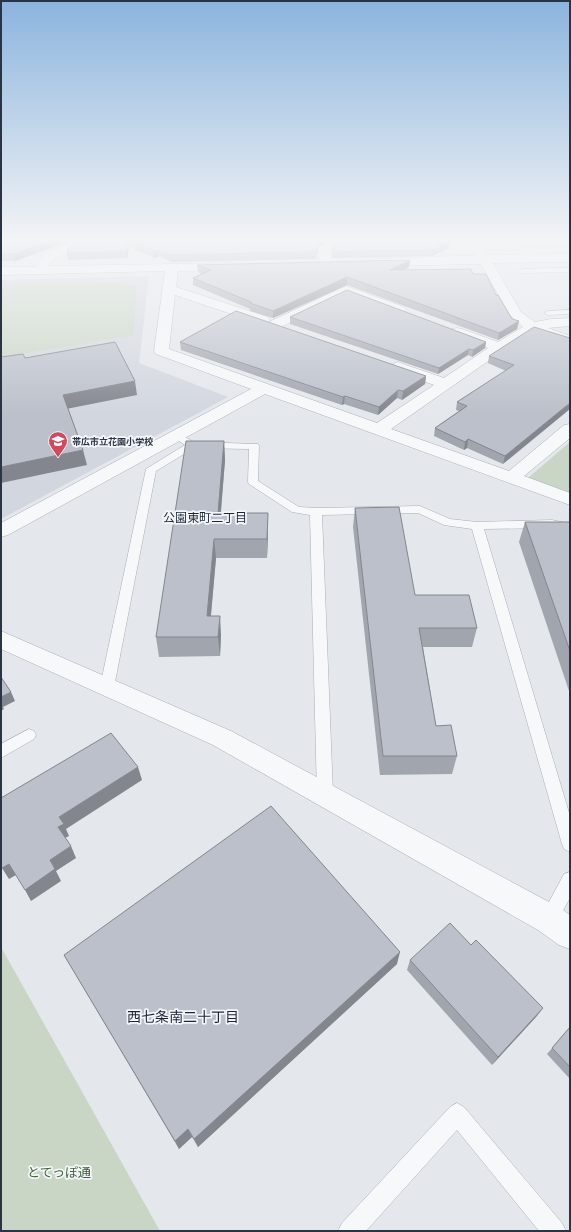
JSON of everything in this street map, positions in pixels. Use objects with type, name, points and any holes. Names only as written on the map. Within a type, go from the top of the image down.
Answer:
[{"type":"street","points":[[169,298],[161,351],[570,499]]},
{"type":"street","points":[[199,298],[291,329]]},
{"type":"street","points":[[276,324],[329,298]]},
{"type":"street","points":[[369,298],[412,314]]},
{"type":"street","points":[[507,298],[516,314],[532,327],[570,341]]},
{"type":"street","points":[[378,430],[499,347],[532,327],[550,323],[570,322]]},
{"type":"street","points":[[448,328],[499,347]]},
{"type":"street","points":[[387,363],[446,384]]},
{"type":"street","points":[[1,530],[174,435],[264,388]]},
{"type":"street","points":[[511,478],[570,429]]},
{"type":"street","points":[[1,639],[222,738],[549,919],[570,934]]},
{"type":"lane","points":[[548,313],[570,312]]},
{"type":"lane","points":[[174,435],[192,445],[254,446],[253,482],[296,510],[316,512],[420,509],[448,522],[477,526],[552,524],[570,528]]},
{"type":"lane","points":[[107,687],[151,469],[192,445]]},
{"type":"lane","points":[[316,512],[325,794]]},
{"type":"lane","points":[[477,526],[570,844]]},
{"type":"lane","points":[[1,752],[29,735]]},
{"type":"lane","points":[[549,919],[570,880]]},
{"type":"lane","points":[[350,1231],[456,1114],[554,1231]]},
{"type":"shaded area","name":"帯広市立花園小学校","points":[[1,298],[146,298],[139,363],[228,397],[1,519]]},
{"type":"green space","points":[[1,298],[136,298],[134,335],[1,357]]},
{"type":"green space","points":[[570,442],[570,493],[528,478]]},
{"type":"green space","name":"とてっぽ通","points":[[1,947],[160,1231],[1,1231]]},
{"type":"building","points":[[243,298],[300,298],[273,311],[250,303],[251,302]]},
{"type":"building","points":[[329,298],[370,298],[486,342],[473,350],[469,349],[439,368],[290,317]]},
{"type":"building","points":[[405,298],[500,298],[512,319],[519,321],[499,333]]},
{"type":"building","points":[[236,311],[426,376],[403,391],[398,390],[379,407],[345,396],[343,397],[180,342]]},
{"type":"building","points":[[534,327],[570,338],[570,403],[505,456],[468,439],[465,442],[435,428],[467,406],[457,402],[514,365],[489,356]]},
{"type":"building","points":[[115,342],[135,381],[63,395],[83,450],[1,467],[1,357],[23,354],[25,358]]},
{"type":"building","points":[[186,441],[224,441],[218,513],[268,513],[267,539],[214,539],[207,616],[220,616],[218,637],[156,637]]},
{"type":"building","points":[[399,507],[415,595],[469,595],[477,628],[419,628],[436,726],[451,725],[457,756],[383,756],[355,508]]},
{"type":"building","points":[[525,522],[570,522],[570,651]]},
{"type":"building","points":[[1,677],[11,692],[1,697]]},
{"type":"building","points":[[111,733],[138,767],[59,817],[64,824],[58,827],[71,846],[50,860],[55,869],[25,890],[9,864],[2,868],[1,866],[1,798]]},
{"type":"building","points":[[271,806],[400,952],[194,1139],[188,1129],[175,1141],[64,955]]},
{"type":"building","points":[[450,923],[471,945],[476,940],[543,1008],[498,1057],[410,960]]},
{"type":"building","points":[[570,1027],[570,1067],[552,1048]]},
{"type":"place","name":"帯広市立花園小学校","points":[[58,458]]},
{"type":"district","name":"公園東町二丁目","points":[[205,517]]},
{"type":"district","name":"西七条南二十丁目","points":[[183,1017]]}]
